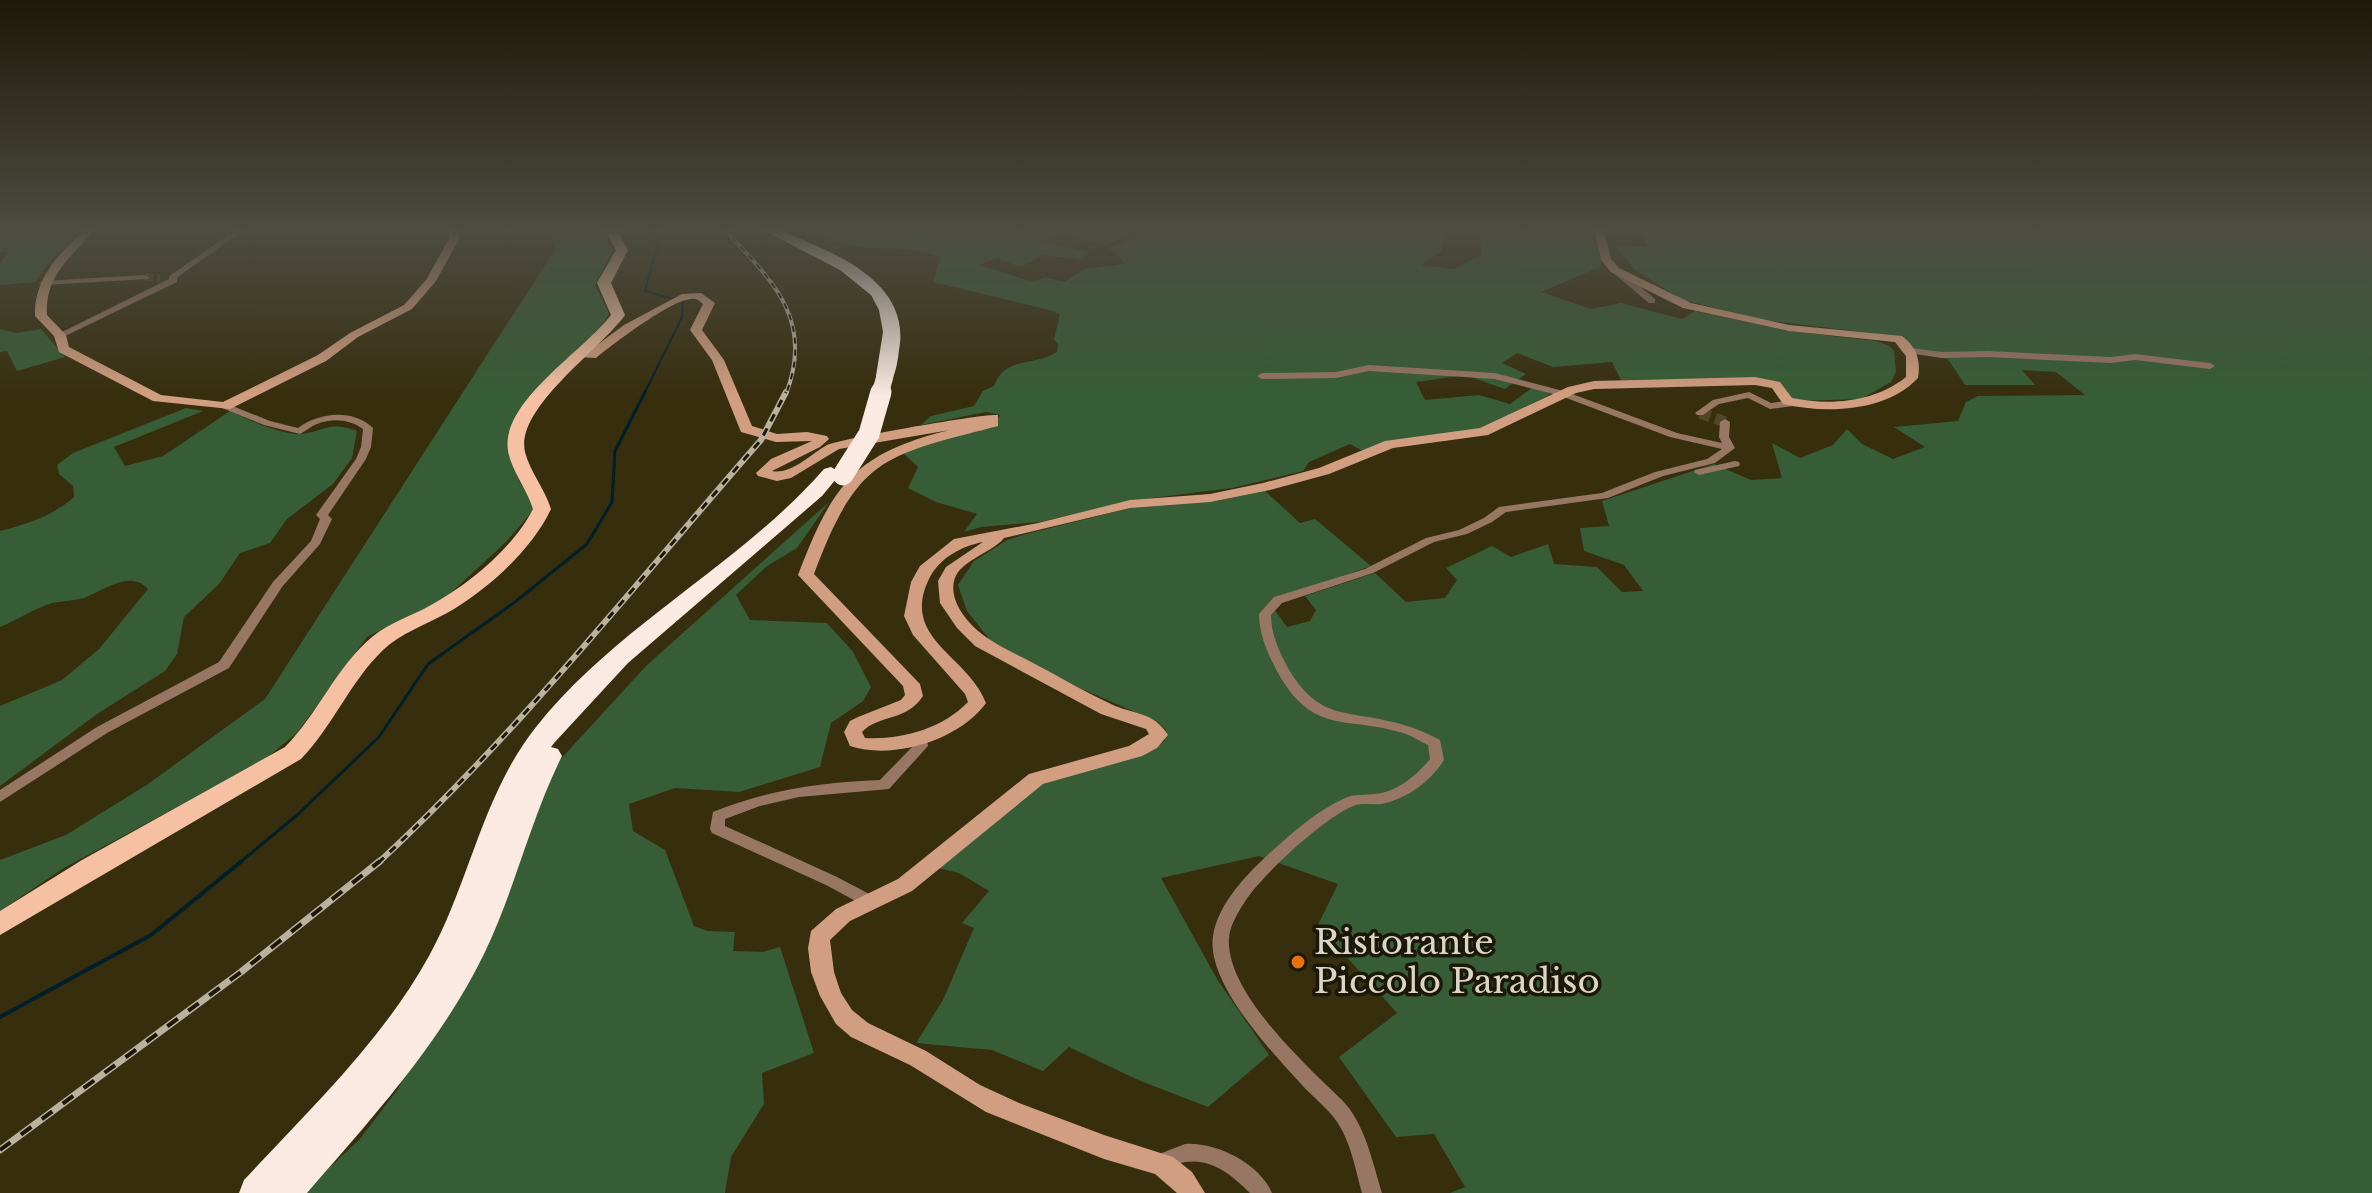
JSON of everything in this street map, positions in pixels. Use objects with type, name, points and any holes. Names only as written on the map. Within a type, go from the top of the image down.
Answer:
[{"type":"highway","points":[[854,285],[873,305],[880,329],[879,376]]},
{"type":"highway","points":[[282,1193],[406,1047],[452,980],[483,919],[523,803],[560,739],[604,690],[787,530],[869,434],[879,376],[892,332],[882,299],[866,285]]},
{"type":"highway","points":[[258,1193],[361,1076],[424,992],[460,925],[503,804],[550,728],[610,667],[837,474]]},
{"type":"main road","points":[[0,924],[91,867],[293,753],[307,740],[351,675],[378,642],[457,598],[534,526],[542,509],[516,450],[520,424],[540,394],[618,315],[605,285]]},
{"type":"street","points":[[0,797],[102,730],[224,665],[277,585],[316,542],[326,519],[322,515],[366,447],[368,428],[349,418],[324,419],[300,431],[267,423],[225,406],[158,398],[63,349],[60,335],[41,316],[39,302],[43,285]]},
{"type":"street","points":[[60,335],[164,285]]},
{"type":"street","points":[[225,406],[322,358],[354,335],[408,307],[428,285]]},
{"type":"street","points":[[1633,285],[1652,301]]},
{"type":"street","points":[[1646,285],[1702,311],[1789,328],[1889,338],[1909,348],[1942,355],[2111,360],[2135,357],[2210,366]]},
{"type":"street","points":[[582,354],[592,355],[628,327],[678,300],[691,294],[701,296],[709,303],[696,330],[718,360],[746,429],[776,438],[807,436],[822,439],[814,448],[768,465],[763,473],[777,477],[791,474],[835,446],[988,417],[995,420],[883,456],[845,494],[828,518],[806,575],[882,658],[911,684],[914,696],[910,706],[894,715],[861,721],[853,730],[853,738],[866,746],[921,736],[958,721],[972,709],[977,698],[913,621],[919,582],[928,566],[949,548],[973,537],[999,534],[1130,504],[1210,498],[1265,487],[1324,471],[1390,444],[1483,432],[1564,394],[1594,385],[1755,381],[1779,387],[1784,398],[1793,403]]},
{"type":"street","points":[[1700,413],[1716,402],[1749,395],[1770,406],[1862,402],[1887,396],[1912,378],[1909,348]]},
{"type":"street","points":[[1262,376],[1336,375],[1369,368],[1495,376],[1564,394],[1674,435],[1730,448]]},
{"type":"street","points":[[1725,422],[1724,437],[1730,448]]},
{"type":"street","points":[[1372,1193],[1355,1135],[1341,1113],[1303,1074],[1234,987],[1220,952],[1222,925],[1265,865],[1320,820],[1351,801],[1382,799],[1415,784],[1437,760],[1435,743],[1419,732],[1354,722],[1313,709],[1283,674],[1264,631],[1265,614],[1278,600],[1369,571],[1430,540],[1463,532],[1503,509],[1584,501],[1659,474],[1711,461],[1730,448]]},
{"type":"street","points":[[1659,474],[1672,478],[1735,464]]},
{"type":"street","points":[[999,534],[990,545],[961,561],[947,575],[945,593],[958,620],[981,642],[1107,710],[1152,725],[1159,735],[1150,744],[1135,751],[1036,779],[905,885],[835,921],[819,937],[819,959],[831,996],[851,1024],[922,1060],[988,1100],[1107,1148],[1161,1162],[1180,1175],[1192,1193]]},
{"type":"street","points":[[869,901],[811,868],[753,847],[717,829],[718,816],[750,801],[833,786],[884,785],[921,746],[921,736]]},
{"type":"street","points":[[1161,1162],[1187,1153],[1209,1155],[1235,1167],[1262,1193]]},
{"type":"green space","points":[[532,285],[595,285],[609,314],[599,330],[513,427],[508,449],[519,481],[536,507],[506,542],[443,600],[367,637],[297,733],[264,760],[64,868],[0,911],[0,860],[66,835],[148,784],[265,699]]},
{"type":"green space","points":[[944,285],[1558,285],[1541,292],[1591,309],[1621,303],[1682,319],[1695,311],[1790,331],[1876,341],[1894,351],[1896,372],[1891,382],[1861,399],[1796,401],[1754,378],[1621,380],[1612,362],[1553,367],[1517,353],[1502,363],[1526,374],[1505,389],[1465,375],[1416,382],[1425,400],[1479,395],[1510,404],[1533,387],[1551,394],[1486,427],[1363,451],[1350,444],[1309,462],[1303,471],[1232,488],[1128,501],[1040,522],[981,527],[964,532],[977,514],[936,502],[908,488],[918,467],[902,452],[994,426],[1000,415],[986,412],[921,425],[931,416],[974,406],[983,391],[994,386],[1005,370],[1012,366],[1057,352],[1058,345],[1054,339],[1060,315]]},
{"type":"green space","points":[[1658,285],[2372,285],[2372,1193],[1450,1193],[1465,1187],[1434,1134],[1396,1137],[1339,1057],[1397,1013],[1318,925],[1338,884],[1259,856],[1161,878],[1217,979],[1269,1055],[1208,1107],[1138,1080],[1069,1047],[1043,1071],[992,1050],[916,1043],[943,1000],[974,928],[962,923],[989,891],[959,873],[938,868],[1037,786],[1154,750],[1165,740],[1166,730],[1158,722],[1045,673],[991,641],[967,611],[958,585],[974,561],[1007,540],[1142,505],[1264,490],[1300,523],[1315,519],[1371,566],[1269,602],[1287,627],[1310,621],[1316,610],[1305,596],[1375,573],[1406,602],[1445,598],[1457,580],[1446,568],[1492,546],[1511,557],[1548,544],[1554,564],[1597,567],[1622,592],[1643,591],[1624,565],[1584,551],[1580,528],[1609,526],[1602,501],[1714,464],[1751,480],[1782,478],[1772,443],[1800,458],[1833,445],[1847,429],[1862,444],[1893,459],[1925,447],[1894,427],[1958,421],[1966,402],[1978,396],[2085,395],[2056,372],[2022,370],[2035,385],[1965,385],[1948,359],[1919,354],[1897,336],[1764,320],[1683,300]]},
{"type":"green space","points":[[0,329],[16,333],[41,329],[65,357],[17,371],[7,351],[0,352]]},
{"type":"green space","points":[[186,408],[203,411],[114,447],[125,466],[163,456],[230,411],[287,433],[304,434],[330,427],[357,431],[352,458],[333,484],[287,519],[270,543],[240,553],[219,584],[184,617],[177,654],[165,671],[97,714],[0,786],[0,706],[62,680],[99,649],[148,589],[133,581],[116,583],[84,598],[46,605],[0,627],[0,531],[48,514],[74,497],[73,486],[59,474],[57,465],[73,453]]},
{"type":"green space","points":[[829,502],[797,548],[767,566],[736,595],[750,620],[827,623],[853,652],[871,687],[863,701],[831,723],[820,767],[739,792],[675,788],[629,804],[633,831],[665,850],[694,926],[707,931],[735,932],[733,951],[763,952],[780,947],[814,1053],[762,1073],[764,1104],[731,1157],[725,1193],[302,1193],[359,1140],[398,1089],[558,762],[646,666]]},
{"type":"waterway","points":[[645,393],[682,317],[683,302],[645,291],[647,285]]},
{"type":"waterway","points":[[239,863],[296,816],[379,737],[428,664],[515,602],[587,544],[612,502],[615,451],[645,393]]},
{"type":"waterway","points":[[0,1017],[151,935],[242,861]]},
{"type":"tunnel","points":[[1700,413],[1725,422]]},
{"type":"railway","points":[[772,285],[792,322],[795,343],[794,367],[786,394]]},
{"type":"railway","points":[[378,863],[479,763],[575,657],[761,440],[786,392]]},
{"type":"railway","points":[[0,1150],[241,972],[380,861]]},
{"type":"place","name":"Ristorante Piccolo Paradiso","points":[[1298,962]]}]
